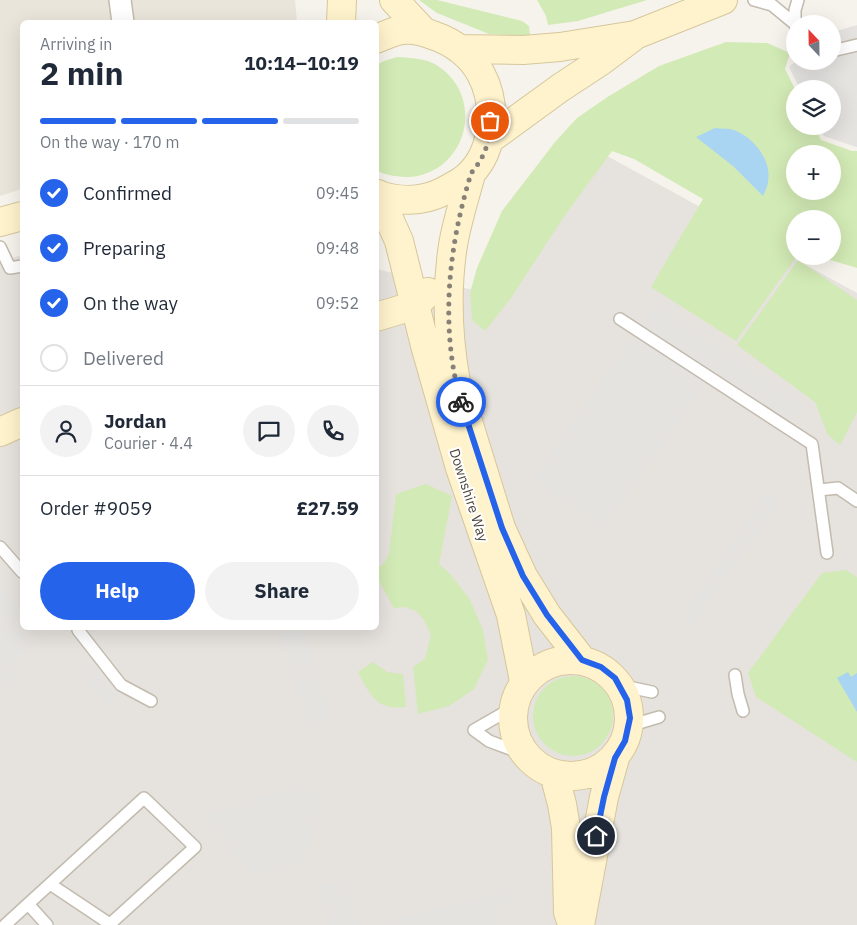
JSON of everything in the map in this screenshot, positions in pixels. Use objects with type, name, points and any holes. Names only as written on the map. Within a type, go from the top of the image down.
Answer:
[{"type":"street","points":[[120,0],[123,20]]},
{"type":"street","points":[[341,20],[342,0]]},
{"type":"street","points":[[394,0],[424,32]]},
{"type":"street","points":[[460,49],[523,50],[560,47],[635,35],[723,0]]},
{"type":"street","points":[[379,37],[402,30],[424,32],[446,40],[460,49],[481,73],[491,103],[490,139],[486,150],[471,174],[434,287],[416,304],[379,316]]},
{"type":"street","points":[[490,139],[635,35]]},
{"type":"street","points":[[379,195],[416,200],[432,197],[452,187],[471,174]]},
{"type":"street","name":"Downshire Way","points":[[471,174],[454,242],[450,267],[450,332],[456,383],[502,528],[523,576],[547,615],[582,660]]},
{"type":"street","name":"Downshire Way","points":[[379,198],[399,241],[426,348],[460,468],[511,615],[524,682]]},
{"type":"street","points":[[0,222],[20,217]]},
{"type":"street","points":[[0,431],[20,423]]},
{"type":"street","points":[[580,925],[604,797],[615,758],[625,741],[630,718],[627,700],[615,678],[601,667],[582,660],[552,663],[524,682],[514,707],[513,720],[519,744],[526,755],[538,766],[554,774],[586,775],[604,767],[615,758]]},
{"type":"street","points":[[554,774],[566,828],[568,912],[572,925]]},
{"type":"lane","points":[[754,0],[772,5],[786,17]]},
{"type":"lane","points":[[796,15],[798,0]]},
{"type":"lane","points":[[841,49],[857,45]]},
{"type":"lane","points":[[0,248],[10,268],[20,266]]},
{"type":"lane","points":[[620,319],[812,444],[827,553]]},
{"type":"lane","points":[[819,490],[838,488],[857,501]]},
{"type":"lane","points":[[0,547],[20,570]]},
{"type":"lane","points":[[78,630],[120,685],[151,701]]},
{"type":"lane","points":[[735,675],[743,711]]},
{"type":"lane","points":[[619,685],[652,692]]},
{"type":"lane","points":[[514,707],[474,730],[489,741],[526,755]]},
{"type":"lane","points":[[628,726],[659,717]]},
{"type":"lane","points":[[5,925],[144,798],[195,847],[110,924],[50,884]]},
{"type":"lane","points":[[28,904],[47,925]]},
{"type":"shaded area","points":[[0,0],[295,0],[297,20],[20,20],[20,190],[0,196]]},
{"type":"shaded area","points":[[857,25],[857,147],[824,135],[841,135],[841,80],[796,80],[790,70],[841,70],[841,30]]},
{"type":"shaded area","points":[[578,140],[786,254],[786,265],[806,265],[857,293],[857,925],[0,925],[0,262],[20,256],[20,630],[379,630],[379,268],[380,270],[488,293]]},
{"type":"shaded area","points":[[655,303],[807,407],[793,428],[711,373],[605,528],[534,480]]},
{"type":"shaded area","points":[[767,492],[780,501],[693,626],[680,617]]},
{"type":"shaded area","points":[[0,587],[20,607],[20,611],[9,623],[32,645],[10,667],[20,677],[0,697]]},
{"type":"shaded area","points":[[279,630],[305,630],[331,720],[308,727]]},
{"type":"shaded area","points":[[91,662],[121,696],[109,706],[79,672]]},
{"type":"shaded area","points":[[300,785],[327,795],[303,864],[257,877],[200,816]]},
{"type":"shaded area","points":[[347,878],[359,925],[327,925],[317,886]]},
{"type":"shaded area","points":[[512,888],[516,902],[495,907],[500,925],[377,925]]},
{"type":"green space","points":[[419,0],[437,0],[522,21],[529,26],[530,36],[489,34],[437,13]]},
{"type":"green space","points":[[537,0],[647,0],[578,21],[548,25],[546,16]]},
{"type":"green space","points":[[726,42],[767,43],[786,51],[785,69],[790,80],[786,80],[786,135],[818,135],[821,140],[835,145],[786,145],[786,200],[841,200],[841,147],[857,151],[857,268],[841,263],[841,210],[786,210],[786,265],[791,265],[736,341],[651,287],[703,199],[634,159],[612,151],[563,218],[511,298],[485,331],[472,320],[470,293],[477,268],[502,211],[555,142],[577,118],[659,66]]},
{"type":"green space","points":[[397,57],[413,58],[433,63],[453,80],[462,96],[465,114],[463,132],[457,148],[445,162],[430,172],[410,177],[388,175],[379,172],[379,64]]},
{"type":"green space","points":[[794,265],[805,265],[857,300],[857,412],[840,445],[828,435],[815,402],[737,345]]},
{"type":"green space","points":[[426,484],[452,496],[439,564],[450,574],[469,598],[483,630],[488,660],[474,689],[449,706],[418,714],[413,667],[425,659],[431,635],[424,620],[416,611],[405,607],[394,608],[379,581],[379,567],[389,554],[396,494]]},
{"type":"green space","points":[[846,570],[857,577],[857,762],[756,697],[748,673],[822,573]]},
{"type":"green space","points":[[373,662],[387,672],[403,674],[406,707],[396,708],[381,704],[366,688],[358,672]]},
{"type":"green space","points":[[573,676],[588,679],[601,688],[610,701],[613,716],[610,731],[601,744],[588,753],[573,756],[558,753],[545,744],[536,731],[533,716],[536,701],[545,688],[558,679]]},
{"type":"water","points":[[715,128],[732,129],[741,133],[760,150],[767,165],[768,173],[768,185],[763,196],[733,166],[696,137]]},
{"type":"water","points":[[848,672],[851,677],[857,673],[857,712],[837,678]]},
{"type":"way so far","points":[[461,402],[452,360],[450,267],[454,242],[471,174],[478,165],[490,139],[490,121]]},
{"type":"route","points":[[461,402],[502,528],[523,576],[547,615],[582,660],[601,667],[615,678],[627,700],[630,718],[625,741],[615,758],[596,836]]}]
